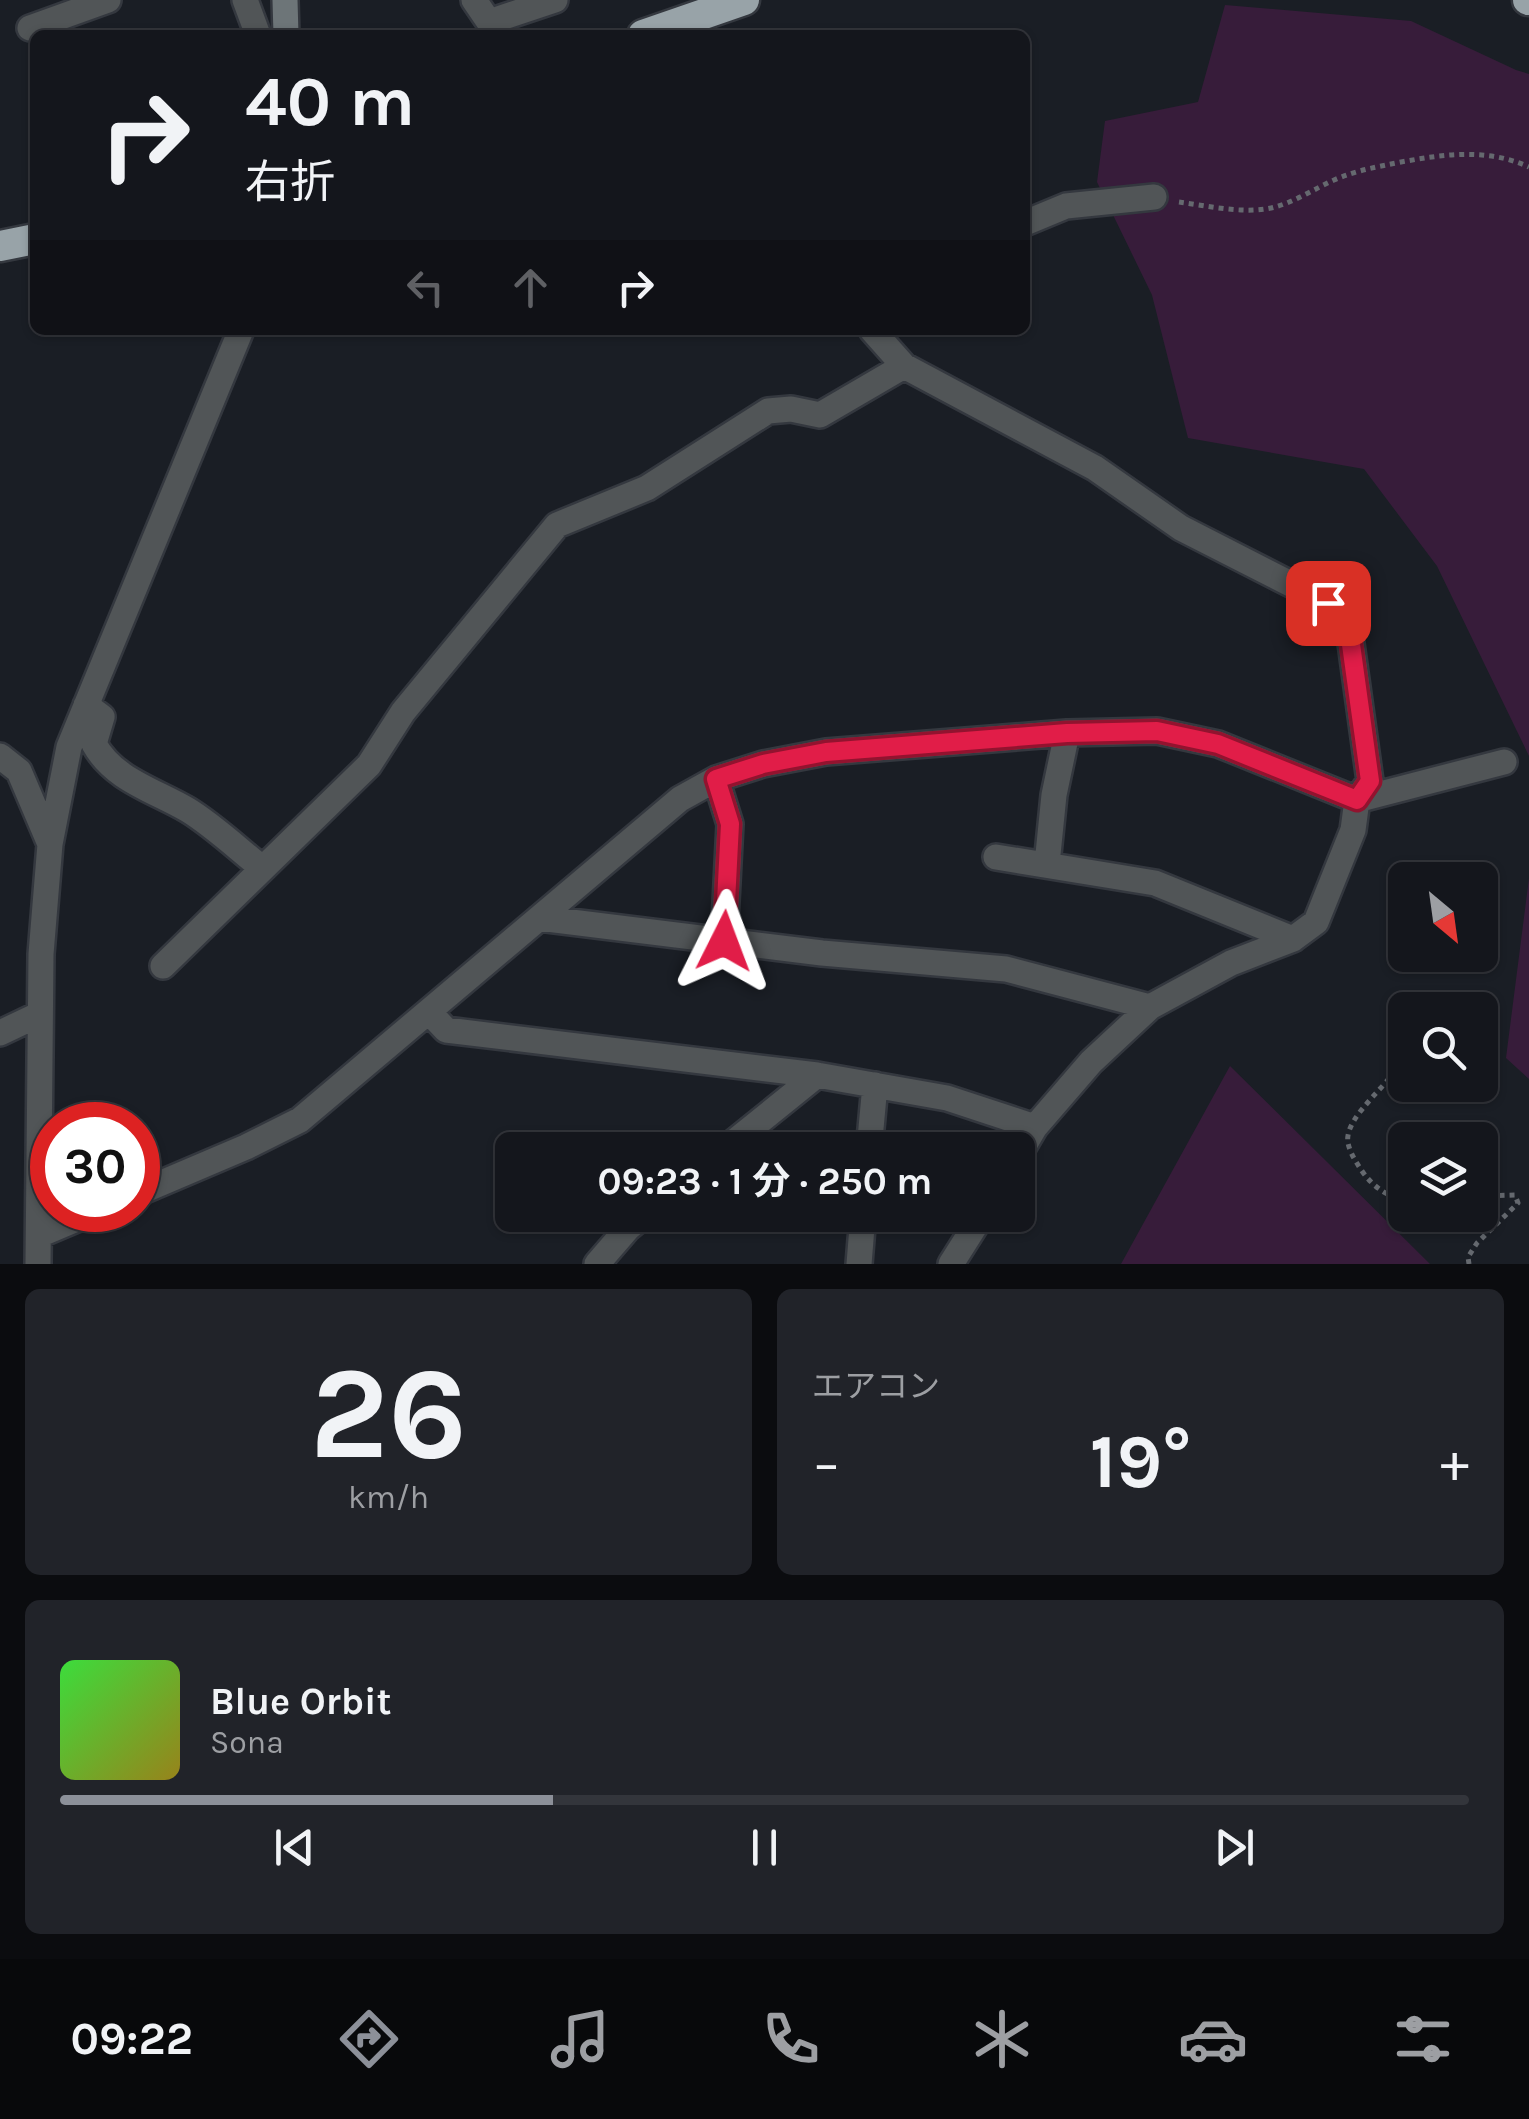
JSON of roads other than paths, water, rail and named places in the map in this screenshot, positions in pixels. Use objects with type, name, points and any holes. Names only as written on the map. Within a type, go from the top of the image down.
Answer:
[{"type":"highway","points":[[657,30],[744,0]]},
{"type":"highway","points":[[0,246],[30,240]]},
{"type":"street","points":[[30,28],[108,0]]},
{"type":"street","points":[[245,0],[256,30]]},
{"type":"street","points":[[286,0],[286,30]]},
{"type":"street","points":[[474,0],[490,22],[556,0]]},
{"type":"street","points":[[1030,221],[1066,206],[1154,198]]},
{"type":"street","points":[[38,1264],[41,954],[50,844],[69,747],[239,335]]},
{"type":"street","points":[[876,335],[904,366],[1096,468],[1180,528],[1328,603],[1349,630],[1370,781],[1357,800],[1353,830],[1316,922],[1293,938],[1231,963],[1150,1007],[1090,1062],[1032,1132]]},
{"type":"street","points":[[164,966],[368,765],[403,712],[557,526],[646,488],[768,411],[791,408],[820,415],[904,366]]},
{"type":"street","points":[[86,705],[102,718],[94,744],[104,760],[121,775],[190,811],[262,868]]},
{"type":"street","points":[[160,1184],[300,1120],[680,799],[716,779],[763,764],[826,752],[1067,733],[1157,731],[1218,744],[1357,800],[1504,762]]},
{"type":"street","points":[[1047,864],[1054,796],[1067,733]]},
{"type":"street","points":[[0,756],[19,771],[50,844]]},
{"type":"street","points":[[716,779],[730,824],[724,941]]},
{"type":"street","points":[[996,858],[1155,883],[1293,938]]},
{"type":"street","points":[[539,918],[822,953],[1006,970],[1150,1007]]},
{"type":"street","points":[[429,1012],[446,1030],[817,1075],[947,1098],[1035,1127]]},
{"type":"street","points":[[0,1033],[40,1014]]},
{"type":"street","points":[[746,1132],[817,1075]]},
{"type":"street","points":[[871,1132],[875,1085]]},
{"type":"street","points":[[39,1236],[48,1232]]},
{"type":"street","points":[[597,1264],[625,1232]]},
{"type":"street","points":[[859,1264],[862,1232]]},
{"type":"street","points":[[954,1263],[972,1232]]}]
